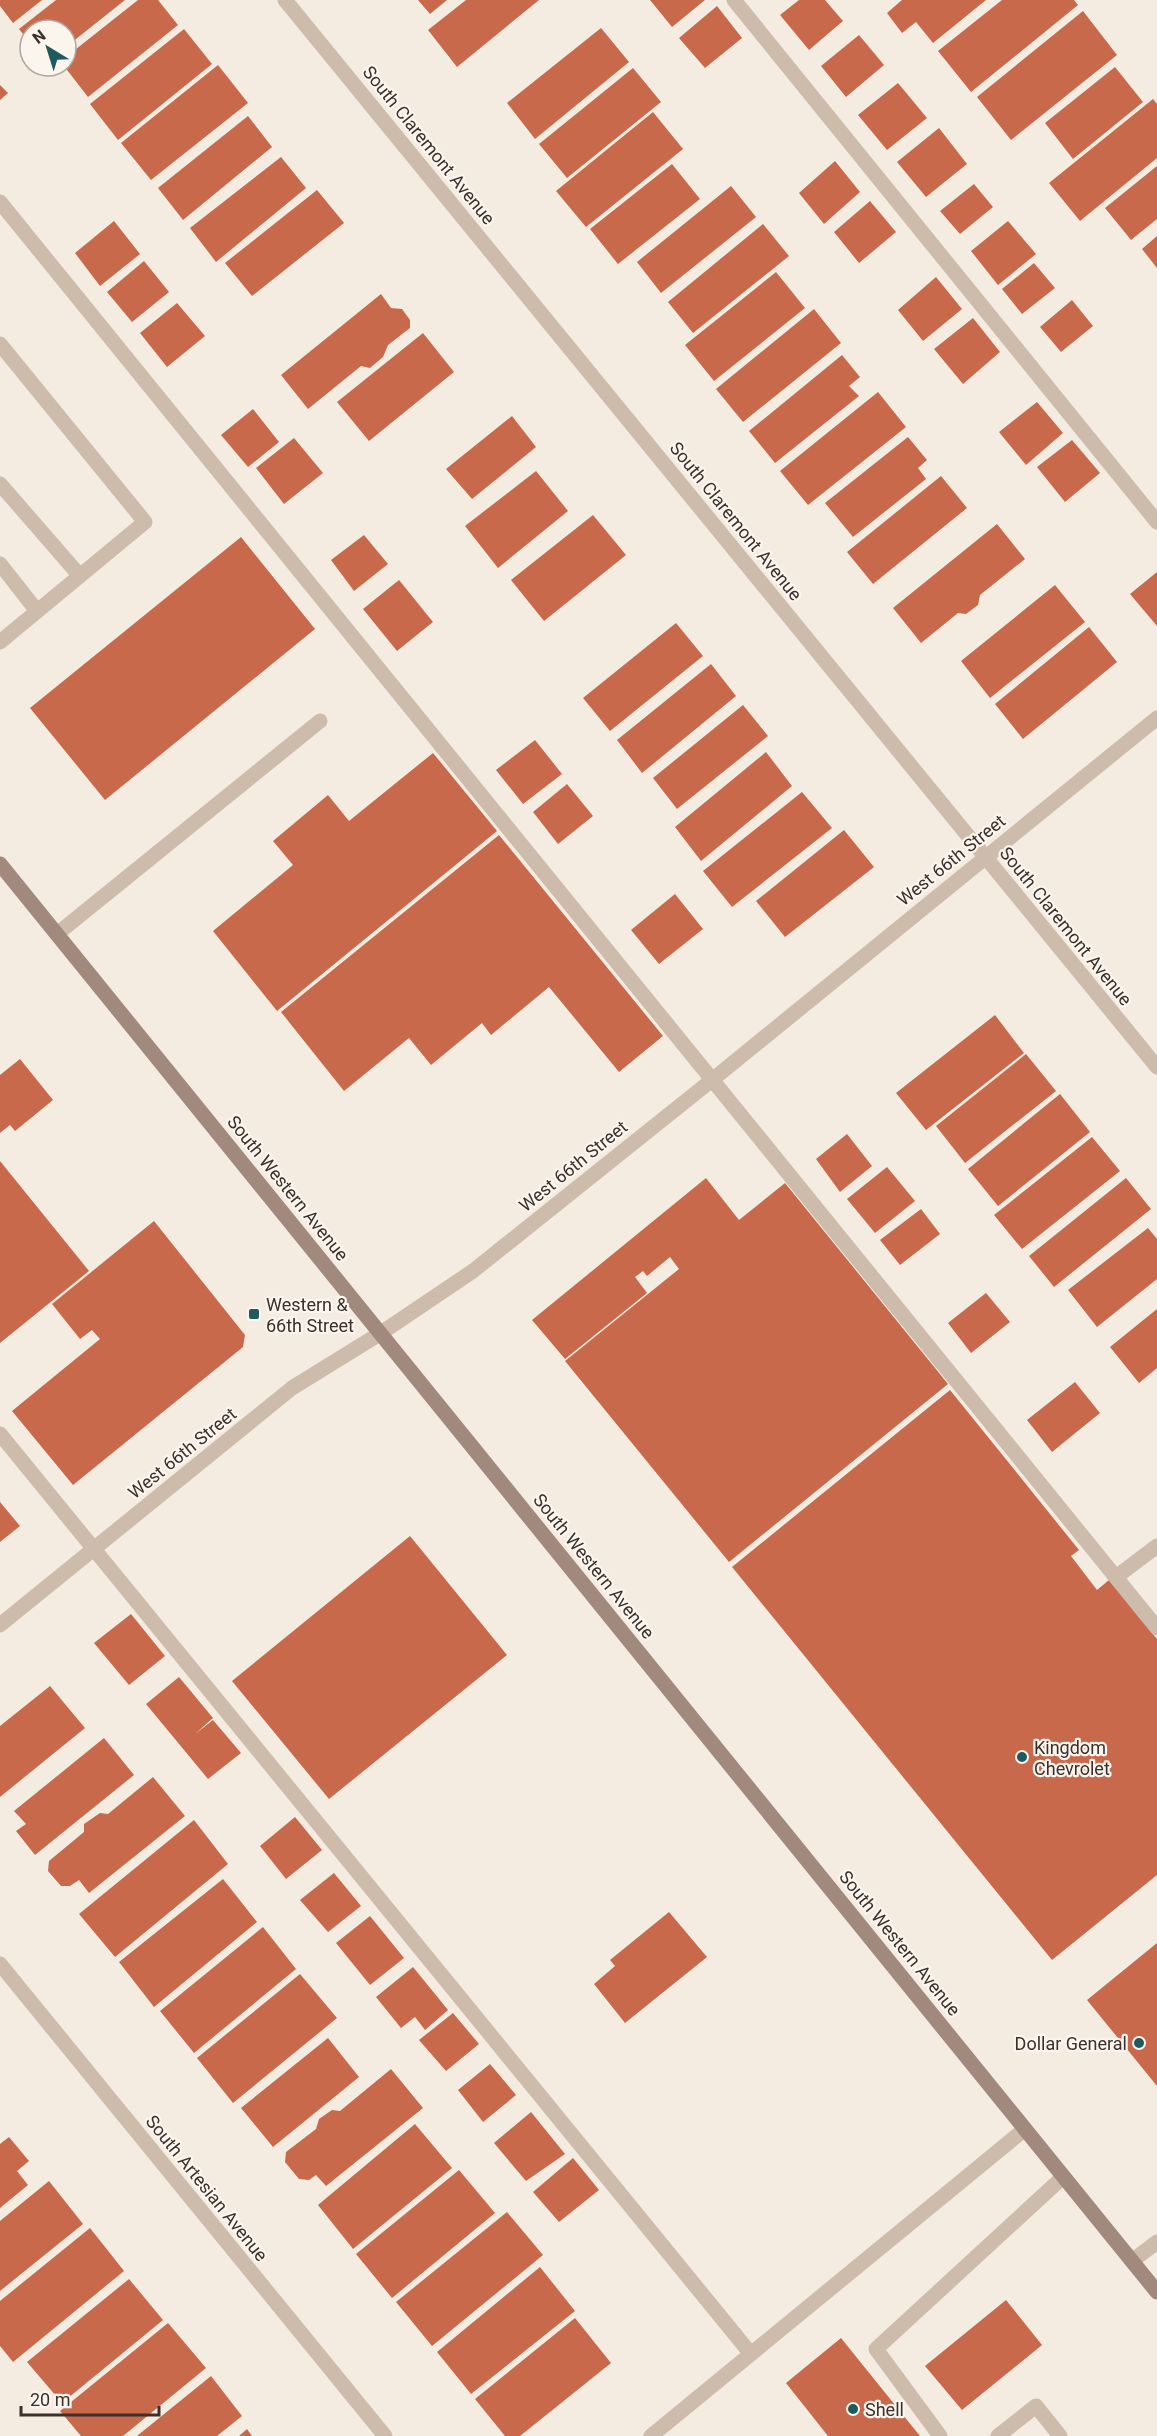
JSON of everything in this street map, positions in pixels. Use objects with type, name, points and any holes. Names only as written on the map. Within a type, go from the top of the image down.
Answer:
[{"type":"main road","name":"South Western Avenue","points":[[0,864],[1157,2292]]},
{"type":"street","name":"South Claremont Avenue","points":[[285,0],[1157,1067]]},
{"type":"street","points":[[734,0],[1157,522]]},
{"type":"street","points":[[0,202],[1157,1628]]},
{"type":"street","points":[[0,344],[145,522],[0,642]]},
{"type":"street","points":[[0,484],[80,576]]},
{"type":"street","points":[[0,564],[37,611]]},
{"type":"street","name":"West 66th Street","points":[[0,1625],[292,1388],[381,1334],[473,1271],[1157,718]]},
{"type":"street","points":[[57,934],[320,721]]},
{"type":"street","points":[[0,1434],[751,2354]]},
{"type":"street","points":[[1116,1577],[1157,1546]]},
{"type":"street","name":"South Artesian Avenue","points":[[0,1965],[385,2436]]},
{"type":"street","points":[[651,2436],[1025,2129]]},
{"type":"street","points":[[940,2436],[876,2349],[1063,2177]]},
{"type":"street","points":[[1132,2261],[1157,2242]]},
{"type":"street","points":[[998,2436],[1036,2406],[1060,2436]]},
{"type":"building","points":[[0,0],[42,0],[13,23],[0,6]]},
{"type":"building","points":[[56,0],[125,0],[78,37],[78,18],[33,18]]},
{"type":"building","points":[[138,0],[158,0],[178,25],[88,97],[73,78],[78,78],[78,48]]},
{"type":"building","points":[[418,0],[447,0],[430,14]]},
{"type":"building","points":[[466,0],[539,0],[457,67],[428,30]]},
{"type":"building","points":[[650,0],[705,0],[672,27]]},
{"type":"building","points":[[799,0],[825,0],[843,21],[809,50],[780,15]]},
{"type":"building","points":[[902,0],[986,0],[933,43],[916,22],[902,33],[887,13]]},
{"type":"building","points":[[1002,0],[1074,0],[1078,5],[971,92],[938,51]]},
{"type":"building","points":[[717,6],[742,38],[705,68],[679,38]]},
{"type":"building","points":[[1083,11],[1117,55],[1011,140],[977,97]]},
{"type":"building","points":[[601,28],[629,62],[535,139],[507,103]]},
{"type":"building","points":[[184,29],[212,64],[118,140],[90,104]]},
{"type":"building","points":[[859,35],[884,65],[846,97],[821,66]]},
{"type":"building","points":[[218,65],[248,103],[151,180],[121,143]]},
{"type":"building","points":[[1115,67],[1143,102],[1073,159],[1045,123]]},
{"type":"building","points":[[633,68],[661,102],[567,178],[539,144]]},
{"type":"building","points":[[898,83],[927,118],[887,150],[858,115]]},
{"type":"building","points":[[0,85],[8,93],[0,100]]},
{"type":"building","points":[[1153,99],[1157,104],[1157,158],[1080,221],[1049,183]]},
{"type":"building","points":[[653,112],[683,149],[586,227],[556,191]]},
{"type":"building","points":[[248,116],[272,147],[183,220],[158,188]]},
{"type":"building","points":[[939,128],[967,164],[926,197],[897,162]]},
{"type":"building","points":[[281,157],[306,188],[216,262],[190,228]]},
{"type":"building","points":[[835,161],[860,192],[824,224],[799,193]]},
{"type":"building","points":[[672,164],[700,199],[618,264],[590,229]]},
{"type":"building","points":[[1157,166],[1157,219],[1131,240],[1105,208]]},
{"type":"building","points":[[974,184],[993,207],[960,234],[940,211]]},
{"type":"building","points":[[731,186],[756,217],[661,293],[637,262]]},
{"type":"building","points":[[317,190],[344,223],[252,296],[225,263]]},
{"type":"building","points":[[870,201],[896,232],[859,263],[834,232]]},
{"type":"building","points":[[114,221],[140,254],[100,286],[75,253]]},
{"type":"building","points":[[1008,221],[1036,254],[998,285],[971,251]]},
{"type":"building","points":[[763,224],[789,256],[693,333],[668,302]]},
{"type":"building","points":[[1157,236],[1157,268],[1142,249]]},
{"type":"building","points":[[144,261],[169,292],[132,322],[107,292]]},
{"type":"building","points":[[1034,263],[1055,288],[1022,314],[1002,289]]},
{"type":"building","points":[[776,272],[805,308],[714,381],[685,345]]},
{"type":"building","points":[[936,277],[962,309],[923,341],[898,310]]},
{"type":"building","points":[[381,294],[391,308],[402,309],[410,320],[410,328],[388,345],[383,357],[370,368],[361,366],[308,409],[281,375]]},
{"type":"building","points":[[1072,300],[1093,326],[1061,352],[1040,327]]},
{"type":"building","points":[[177,303],[205,336],[167,367],[140,333]]},
{"type":"building","points":[[814,309],[841,343],[743,422],[716,389]]},
{"type":"building","points":[[973,318],[1000,352],[963,384],[934,349]]},
{"type":"building","points":[[423,333],[454,372],[369,441],[337,402]]},
{"type":"building","points":[[842,355],[860,377],[849,386],[859,396],[775,463],[749,431]]},
{"type":"building","points":[[878,392],[906,427],[808,505],[780,471]]},
{"type":"building","points":[[1037,402],[1063,433],[1026,465],[999,432]]},
{"type":"building","points":[[253,409],[279,442],[248,467],[221,435]]},
{"type":"building","points":[[512,416],[536,447],[472,499],[446,469]]},
{"type":"building","points":[[908,437],[927,460],[918,468],[926,479],[853,537],[825,503]]},
{"type":"building","points":[[294,438],[323,473],[284,504],[256,468]]},
{"type":"building","points":[[1072,440],[1100,473],[1065,502],[1037,467]]},
{"type":"building","points":[[536,471],[568,511],[498,568],[465,526]]},
{"type":"building","points":[[941,476],[967,508],[873,584],[847,552]]},
{"type":"building","points":[[593,515],[626,555],[544,621],[511,580]]},
{"type":"building","points":[[997,524],[1025,559],[980,595],[978,605],[966,614],[958,613],[921,643],[893,608]]},
{"type":"building","points":[[364,535],[388,564],[354,591],[331,560]]},
{"type":"building","points":[[241,537],[315,629],[105,800],[30,708]]},
{"type":"building","points":[[1157,572],[1157,626],[1130,594]]},
{"type":"building","points":[[399,580],[433,622],[397,651],[363,609]]},
{"type":"building","points":[[1055,585],[1085,622],[990,698],[961,661]]},
{"type":"building","points":[[676,623],[703,656],[610,731],[583,698]]},
{"type":"building","points":[[1089,627],[1117,662],[1023,739],[995,704]]},
{"type":"building","points":[[711,664],[736,696],[642,773],[617,740]]},
{"type":"building","points":[[743,705],[768,736],[677,809],[653,778]]},
{"type":"building","points":[[535,740],[562,774],[523,804],[496,770]]},
{"type":"building","points":[[766,752],[792,786],[701,861],[675,827]]},
{"type":"building","points":[[433,753],[497,831],[277,1011],[213,931],[293,865],[273,841],[328,795],[349,821]]},
{"type":"building","points":[[567,784],[593,816],[558,844],[533,812]]},
{"type":"building","points":[[802,792],[832,828],[732,907],[703,871]]},
{"type":"building","points":[[844,830],[874,867],[785,937],[756,901]]},
{"type":"building","points":[[499,835],[663,1036],[619,1072],[549,987],[491,1035],[482,1023],[431,1065],[409,1038],[344,1091],[281,1012]]},
{"type":"building","points":[[675,894],[703,929],[659,964],[631,930]]},
{"type":"building","points":[[995,1015],[1024,1053],[926,1130],[896,1093]]},
{"type":"building","points":[[1026,1054],[1056,1091],[965,1163],[936,1126]]},
{"type":"building","points":[[20,1059],[53,1100],[15,1131],[10,1125],[0,1133],[0,1075]]},
{"type":"building","points":[[1060,1094],[1090,1132],[998,1206],[968,1169]]},
{"type":"building","points":[[847,1134],[872,1166],[840,1192],[816,1159]]},
{"type":"building","points":[[1092,1137],[1120,1171],[1022,1249],[994,1215]]},
{"type":"building","points":[[0,1161],[89,1271],[0,1343]]},
{"type":"building","points":[[887,1167],[915,1201],[875,1233],[847,1199]]},
{"type":"building","points":[[706,1178],[739,1220],[785,1183],[948,1384],[729,1562],[565,1361],[679,1269],[670,1257],[647,1276],[643,1271],[635,1277],[647,1293],[565,1359],[532,1320]]},
{"type":"building","points":[[1126,1178],[1151,1209],[1054,1287],[1029,1256]]},
{"type":"building","points":[[921,1209],[940,1234],[900,1265],[880,1240]]},
{"type":"building","points":[[154,1221],[245,1335],[243,1347],[73,1485],[12,1411],[100,1339],[92,1330],[80,1339],[52,1304]]},
{"type":"building","points":[[1148,1228],[1157,1239],[1157,1279],[1097,1327],[1068,1290]]},
{"type":"building","points":[[986,1293],[1010,1322],[971,1353],[948,1323]]},
{"type":"building","points":[[1157,1309],[1157,1368],[1139,1383],[1110,1347]]},
{"type":"building","points":[[1075,1382],[1100,1413],[1052,1452],[1027,1420]]},
{"type":"building","name":"Kingdom Chevrolet","points":[[950,1390],[1079,1550],[1071,1556],[1097,1590],[1109,1580],[1157,1639],[1157,1875],[1052,1960],[732,1567]]},
{"type":"building","points":[[0,1502],[20,1526],[0,1542]]},
{"type":"building","points":[[410,1536],[507,1655],[329,1799],[232,1681]]},
{"type":"building","points":[[131,1614],[165,1656],[129,1685],[94,1643]]},
{"type":"building","points":[[179,1677],[213,1718],[195,1734],[213,1720],[241,1753],[208,1779],[146,1704]]},
{"type":"building","points":[[50,1686],[85,1728],[0,1797],[0,1726]]},
{"type":"building","points":[[104,1738],[134,1775],[35,1855],[16,1831],[26,1824],[14,1811]]},
{"type":"building","points":[[153,1777],[185,1816],[89,1893],[79,1880],[70,1886],[61,1886],[48,1871],[49,1861],[84,1832],[84,1824],[100,1813],[108,1814]]},
{"type":"building","points":[[295,1817],[322,1850],[286,1879],[260,1846]]},
{"type":"building","points":[[194,1820],[228,1864],[115,1957],[79,1914]]},
{"type":"building","points":[[334,1873],[361,1906],[328,1932],[300,1900]]},
{"type":"building","points":[[223,1879],[257,1922],[154,2007],[119,1962]]},
{"type":"building","points":[[669,1912],[707,1957],[625,2023],[594,1984],[615,1966],[610,1960]]},
{"type":"building","points":[[370,1916],[404,1958],[370,1985],[336,1943]]},
{"type":"building","points":[[263,1927],[296,1969],[194,2053],[160,2011]]},
{"type":"building","name":"Dollar General","points":[[1157,1943],[1157,2086],[1087,2000]]},
{"type":"building","points":[[413,1967],[448,2010],[425,2030],[415,2017],[401,2028],[376,1997]]},
{"type":"building","points":[[300,1974],[337,2018],[233,2103],[197,2058]]},
{"type":"building","points":[[453,2013],[479,2044],[446,2071],[419,2040]]},
{"type":"building","points":[[328,2038],[359,2077],[273,2147],[241,2108]]},
{"type":"building","points":[[490,2064],[516,2095],[483,2122],[458,2090]]},
{"type":"building","points":[[391,2069],[423,2108],[326,2186],[316,2175],[309,2180],[299,2179],[285,2162],[286,2152],[316,2129],[319,2119],[332,2110],[340,2111]]},
{"type":"building","points":[[531,2112],[565,2154],[526,2181],[494,2143]]},
{"type":"building","points":[[415,2124],[452,2168],[353,2249],[318,2205]]},
{"type":"building","points":[[9,2137],[29,2161],[17,2171],[28,2185],[0,2208],[0,2144]]},
{"type":"building","points":[[573,2158],[599,2190],[559,2222],[533,2192]]},
{"type":"building","points":[[459,2170],[495,2213],[392,2298],[356,2254]]},
{"type":"building","points":[[49,2181],[83,2224],[0,2291],[0,2221]]},
{"type":"building","points":[[507,2212],[543,2255],[432,2346],[396,2302]]},
{"type":"building","points":[[90,2228],[124,2271],[13,2362],[0,2346],[0,2301]]},
{"type":"building","points":[[540,2267],[575,2311],[471,2394],[437,2352]]},
{"type":"building","points":[[129,2279],[163,2320],[62,2403],[27,2362]]},
{"type":"building","name":"Shell","points":[[1006,2300],[1042,2345],[962,2410],[925,2366]]},
{"type":"building","points":[[575,2318],[611,2363],[520,2436],[505,2436],[475,2399]]},
{"type":"building","points":[[168,2323],[206,2368],[123,2436],[81,2436],[60,2411]]},
{"type":"building","name":"Shell","points":[[841,2338],[920,2436],[828,2436],[786,2383]]},
{"type":"building","points":[[211,2376],[242,2416],[217,2436],[137,2436]]},
{"type":"building","points":[[247,2429],[252,2436],[239,2436]]},
{"type":"place","name":"Western & 66th Street","points":[[254,1314]]},
{"type":"place","name":"Kingdom Chevrolet","points":[[1022,1757]]},
{"type":"place","name":"Dollar General","points":[[1139,2043]]},
{"type":"place","name":"Shell","points":[[853,2409]]}]
